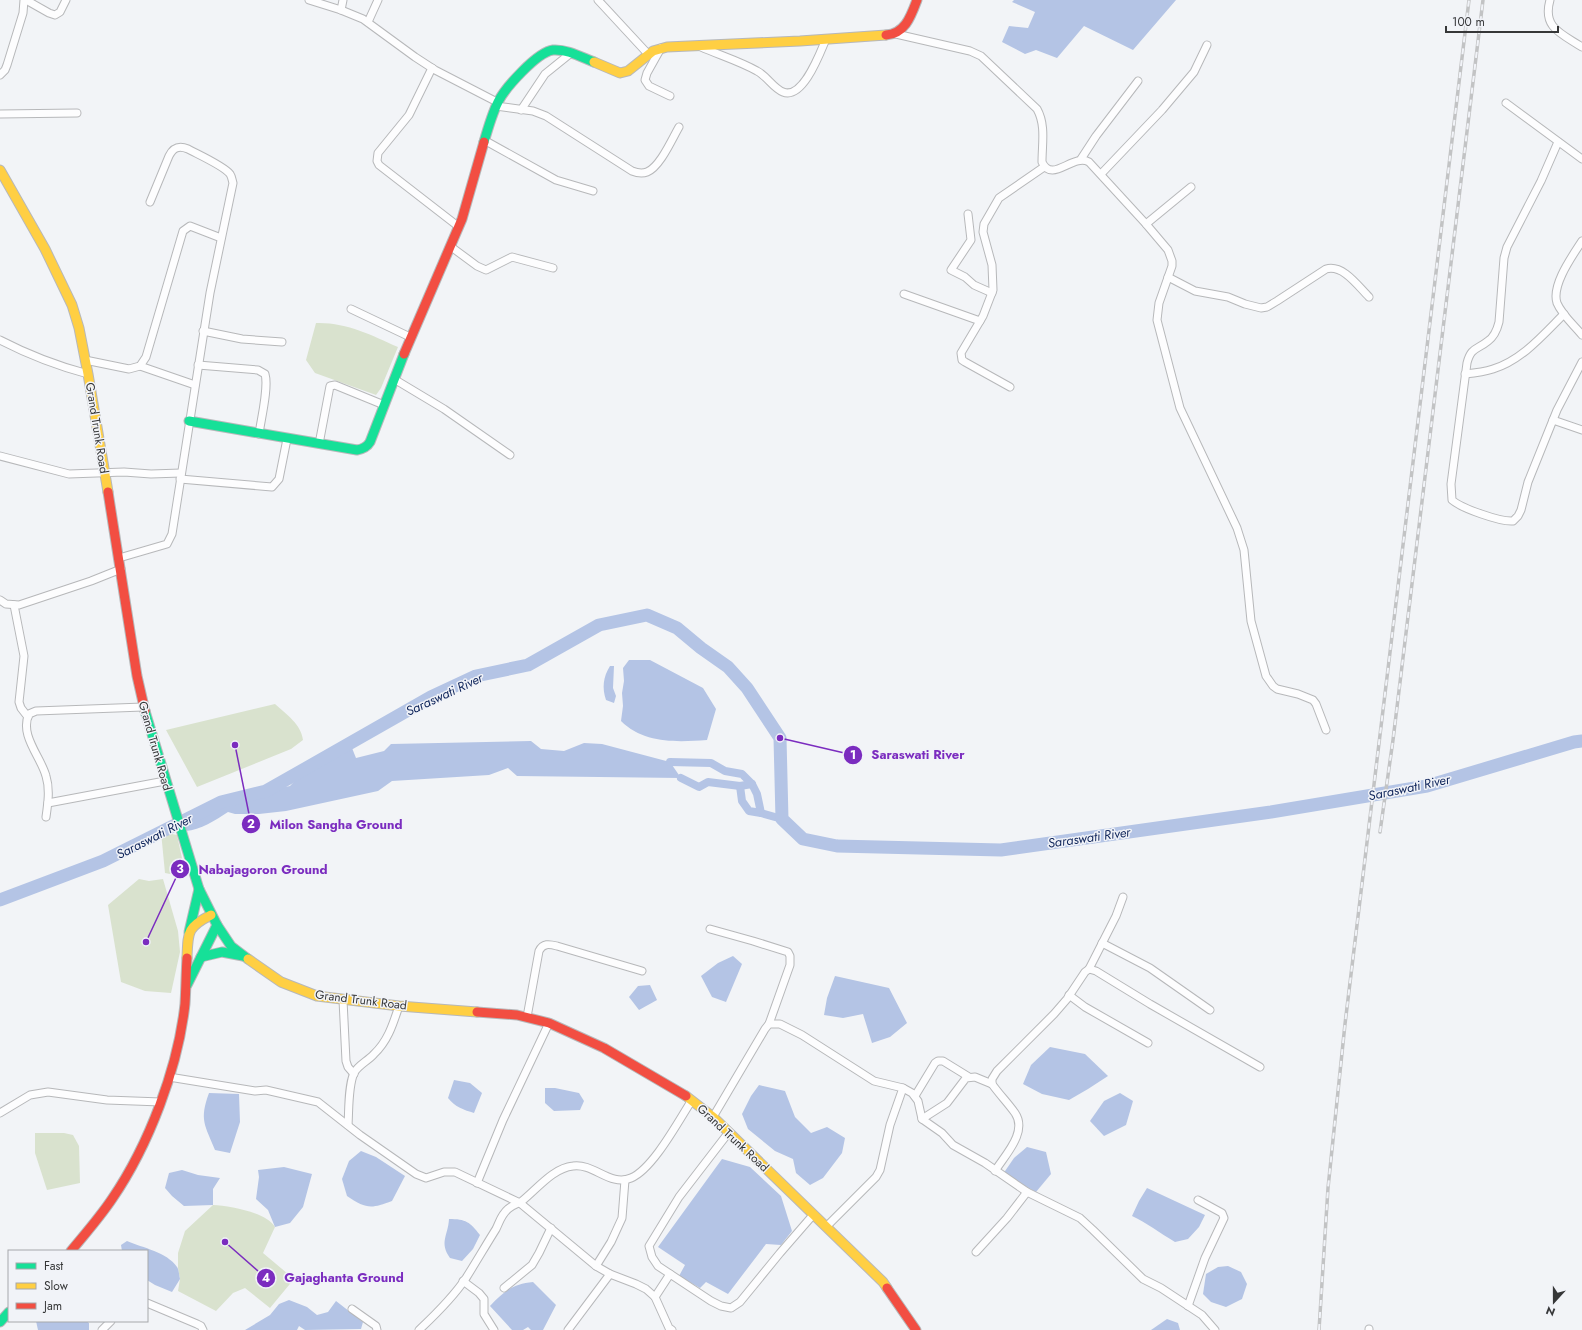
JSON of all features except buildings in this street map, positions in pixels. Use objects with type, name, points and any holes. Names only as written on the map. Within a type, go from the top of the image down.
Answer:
[{"type":"main road","points":[[189,421],[357,450],[363,449],[370,442],[410,337],[459,227],[466,208],[484,140],[496,104],[530,63],[540,55],[555,50],[571,52],[620,73],[628,70],[648,54],[661,48],[896,34],[906,25],[917,0]]},
{"type":"main road","name":"Grand Trunk Road","points":[[0,170],[62,281],[72,305],[79,328],[143,706],[199,889],[211,915],[231,946],[281,982],[295,989],[317,996],[399,1006],[449,1009],[527,1017],[550,1023],[604,1048],[692,1100],[713,1117],[883,1282],[916,1330]]},
{"type":"main road","points":[[72,1250],[103,1213],[121,1187],[144,1145],[161,1102],[169,1077],[183,1014],[186,988],[186,954],[199,889]]},
{"type":"main road","points":[[189,933],[195,923],[211,915]]},
{"type":"main road","points":[[186,988],[217,925]]},
{"type":"main road","points":[[201,957],[224,952],[231,952],[243,956]]},
{"type":"main road","points":[[883,1282],[907,1308],[922,1330]]},
{"type":"street","points":[[0,75],[5,70],[7,65],[23,13],[25,0],[55,15],[60,12],[66,0]]},
{"type":"street","points":[[309,0],[341,10],[368,22],[408,53],[496,104],[521,110],[533,111],[546,116],[637,173],[642,174],[651,170],[659,161],[678,127]]},
{"type":"street","points":[[341,10],[343,0]]},
{"type":"street","points":[[368,22],[378,0]]},
{"type":"street","points":[[598,0],[648,54]]},
{"type":"street","points":[[1550,0],[1548,16],[1550,23],[1582,47]]},
{"type":"street","points":[[896,34],[970,51],[986,59],[1037,109],[1040,114],[1043,128],[1042,162],[1044,167],[1049,170],[1055,170],[1081,159],[1096,136],[1138,81]]},
{"type":"street","points":[[697,45],[757,71],[780,91],[789,94],[796,91],[808,77],[826,39]]},
{"type":"street","points":[[1101,174],[1162,110],[1194,72],[1206,45]]},
{"type":"street","points":[[661,48],[647,73],[645,80],[649,86],[670,96]]},
{"type":"street","points":[[521,110],[545,74],[571,52]]},
{"type":"street","points":[[432,68],[409,114],[381,148],[377,161],[379,165],[459,227]]},
{"type":"street","points":[[1506,103],[1582,159]]},
{"type":"street","points":[[0,114],[77,113]]},
{"type":"street","points":[[484,140],[556,180],[593,191]]},
{"type":"street","points":[[1558,142],[1541,182],[1507,247],[1504,258],[1500,322],[1488,342],[1472,351],[1467,363],[1451,484],[1452,500],[1455,503],[1502,521],[1513,521],[1518,516],[1528,482],[1553,420],[1582,362]]},
{"type":"street","points":[[119,558],[166,544],[172,534],[194,385],[232,178],[230,173],[224,169],[182,147],[172,150],[150,202]]},
{"type":"street","points":[[1081,159],[1090,162],[1146,224],[1171,256],[1172,266],[1159,303],[1157,320],[1180,408],[1237,528],[1244,550],[1250,621],[1266,676],[1277,689],[1298,694],[1313,700],[1326,730]]},
{"type":"street","points":[[1010,386],[962,360],[961,353],[980,321],[992,293],[992,265],[983,232],[984,224],[999,198],[1044,167]]},
{"type":"street","points":[[1146,224],[1191,187]]},
{"type":"street","points":[[968,214],[971,240],[951,270],[965,277],[974,286],[992,293]]},
{"type":"street","points":[[140,366],[146,357],[183,231],[190,226],[221,238]]},
{"type":"street","points":[[1582,241],[1560,278],[1556,297],[1564,314],[1582,335]]},
{"type":"street","points":[[450,246],[481,269],[486,270],[495,267],[509,258],[515,257],[553,268]]},
{"type":"street","points":[[1168,277],[1195,291],[1228,297],[1245,304],[1261,308],[1277,301],[1326,269],[1334,267],[1343,272],[1369,297]]},
{"type":"street","points":[[904,294],[980,321]]},
{"type":"street","points":[[351,309],[410,337]]},
{"type":"street","points":[[1465,374],[1493,369],[1514,359],[1531,346],[1564,314]]},
{"type":"street","points":[[204,331],[242,339],[282,342]]},
{"type":"street","points":[[0,340],[70,370],[88,374]]},
{"type":"street","points":[[85,360],[129,369],[140,366],[194,385]]},
{"type":"street","points":[[198,365],[258,370],[265,374],[267,378],[259,434]]},
{"type":"street","points":[[394,379],[444,409],[510,456]]},
{"type":"street","points":[[319,444],[330,386],[335,385],[384,405]]},
{"type":"street","points":[[1553,420],[1582,430]]},
{"type":"street","points":[[0,456],[69,474],[104,472],[151,474],[181,476],[272,487],[279,480],[287,439]]},
{"type":"street","points":[[0,600],[6,604],[14,605],[24,603],[91,581],[121,569]]},
{"type":"street","points":[[14,605],[24,656],[19,702],[21,708],[28,717]]},
{"type":"street","points":[[46,817],[48,804],[47,778],[30,740],[26,721],[32,712],[143,706]]},
{"type":"street","points":[[48,804],[165,781]]},
{"type":"street","points":[[992,1084],[992,1079],[997,1071],[1054,1014],[1085,972],[1089,969],[1123,897]]},
{"type":"street","points":[[710,929],[772,946],[788,952],[790,956],[790,965],[769,1024],[713,1117]]},
{"type":"street","points":[[1102,943],[1150,968],[1210,1010]]},
{"type":"street","points":[[527,1017],[539,951],[547,944],[642,971]]},
{"type":"street","points":[[1089,969],[1096,971],[1260,1067]]},
{"type":"street","points":[[1069,995],[1085,1007],[1148,1043]]},
{"type":"street","points":[[343,1000],[346,1061],[348,1067],[354,1074]]},
{"type":"street","points":[[348,1126],[351,1089],[354,1074],[386,1040],[392,1029],[399,1006]]},
{"type":"street","points":[[477,1183],[503,1120],[550,1023]]},
{"type":"street","points":[[769,1024],[780,1024],[802,1035],[874,1081],[903,1088],[915,1096],[918,1101],[922,1119],[942,1133],[953,1144],[1027,1192],[1080,1218],[1143,1279],[1161,1288],[1202,1315],[1215,1330]]},
{"type":"street","points":[[915,1096],[935,1063],[938,1061],[943,1061],[969,1077]]},
{"type":"street","points":[[169,1077],[255,1091],[266,1090],[318,1102],[348,1126],[416,1174],[426,1178],[444,1172],[455,1172],[520,1203],[596,1266],[610,1274],[646,1289],[655,1297],[670,1329]]},
{"type":"street","points":[[922,1119],[947,1103],[964,1080],[969,1077],[975,1077],[992,1084],[1016,1114],[1020,1128],[1017,1137],[995,1171]]},
{"type":"street","points":[[826,1227],[876,1177],[880,1170],[890,1124],[903,1088]]},
{"type":"street","points":[[0,1112],[30,1095],[48,1092],[107,1100],[161,1102]]},
{"type":"street","points":[[419,1330],[460,1287],[502,1215],[510,1207],[520,1203],[548,1178],[560,1170],[575,1165],[584,1167],[610,1178],[625,1180],[630,1179],[644,1170],[656,1155],[692,1100]]},
{"type":"street","points":[[729,1132],[679,1197],[649,1246],[652,1257],[658,1266],[711,1301],[721,1306],[731,1308],[740,1302],[813,1215]]},
{"type":"street","points":[[596,1266],[611,1242],[622,1218],[625,1180]]},
{"type":"street","points":[[976,1252],[1007,1218],[1027,1192]]},
{"type":"street","points":[[1188,1306],[1205,1258],[1224,1218],[1222,1213],[1198,1200]]},
{"type":"street","points":[[504,1288],[532,1265],[551,1228]]},
{"type":"street","points":[[568,1330],[610,1274]]},
{"type":"street","points":[[655,1297],[670,1274]]},
{"type":"street","points":[[463,1281],[480,1293],[484,1299],[484,1314],[494,1330]]},
{"type":"street","points":[[148,1303],[197,1324],[203,1330]]},
{"type":"street","points":[[352,1309],[376,1326],[377,1330]]},
{"type":"street","points":[[102,1330],[110,1322]]},
{"type":"green space","points":[[316,323],[327,323],[348,327],[398,347],[381,388],[376,395],[315,373],[306,360]]},
{"type":"green space","points":[[275,704],[296,724],[302,734],[303,740],[291,749],[197,787],[166,730]]},
{"type":"green space","points":[[161,832],[177,835],[186,877],[165,873]]},
{"type":"green space","points":[[139,879],[149,881],[163,879],[178,931],[180,952],[171,993],[145,991],[121,982],[108,905]]},
{"type":"green space","points":[[35,1133],[64,1133],[73,1135],[79,1146],[80,1183],[47,1190],[35,1153]]},
{"type":"green space","points":[[213,1205],[238,1208],[256,1214],[264,1217],[275,1227],[263,1253],[294,1279],[270,1308],[245,1288],[233,1293],[216,1311],[178,1291],[180,1279],[178,1253],[185,1231]]},
{"type":"water","points":[[1014,0],[1176,0],[1133,50],[1084,26],[1057,58],[1036,50],[1025,54],[1002,42],[1009,26],[1028,28],[1035,12],[1012,2]]},
{"type":"water","points":[[629,660],[650,660],[703,688],[716,709],[707,740],[673,741],[650,738],[630,729],[621,721],[624,681],[623,668]]},
{"type":"water","points":[[610,666],[614,666],[613,688],[616,696],[614,703],[606,700],[604,691],[605,678]]},
{"type":"water","points":[[531,741],[541,749],[564,751],[584,743],[602,744],[670,762],[681,778],[517,776],[508,768],[489,775],[392,781],[378,791],[286,811],[259,814],[235,814],[228,812],[197,829],[186,831],[183,821],[221,802],[290,786],[309,766],[350,743],[356,758],[384,751],[391,744]]},
{"type":"water","points":[[733,956],[742,964],[726,1002],[712,997],[701,976],[718,963]]},
{"type":"water","points":[[835,976],[889,988],[907,1023],[890,1037],[872,1043],[863,1014],[843,1018],[824,1015],[827,998]]},
{"type":"water","points":[[650,985],[657,1000],[639,1010],[629,997],[638,986]]},
{"type":"water","points":[[1050,1047],[1085,1054],[1108,1076],[1069,1100],[1042,1094],[1023,1084],[1031,1065]]},
{"type":"water","points":[[454,1080],[470,1083],[482,1093],[474,1113],[457,1106],[448,1098]]},
{"type":"water","points":[[759,1085],[785,1091],[795,1117],[811,1133],[827,1127],[845,1138],[842,1153],[823,1178],[810,1185],[796,1173],[793,1159],[775,1151],[748,1129],[742,1114],[751,1096]]},
{"type":"water","points":[[545,1088],[555,1088],[579,1093],[584,1101],[580,1110],[554,1111],[545,1103]]},
{"type":"water","points":[[209,1093],[239,1094],[240,1122],[230,1153],[215,1150],[206,1128],[204,1122],[204,1110]]},
{"type":"water","points":[[1120,1093],[1133,1101],[1126,1125],[1104,1136],[1090,1121],[1104,1101]]},
{"type":"water","points":[[1027,1147],[1046,1152],[1051,1174],[1036,1192],[1003,1174],[1014,1158]]},
{"type":"water","points":[[361,1151],[376,1157],[405,1176],[392,1201],[369,1206],[359,1203],[347,1196],[342,1179],[349,1161]]},
{"type":"water","points":[[722,1159],[750,1167],[781,1196],[792,1231],[781,1245],[766,1244],[728,1294],[706,1282],[700,1288],[679,1276],[685,1265],[658,1247]]},
{"type":"water","points":[[284,1167],[312,1174],[303,1207],[290,1223],[275,1227],[268,1210],[256,1199],[259,1177],[258,1170]]},
{"type":"water","points":[[182,1170],[198,1175],[220,1178],[213,1189],[213,1205],[184,1206],[172,1196],[165,1188],[169,1173]]},
{"type":"water","points":[[1147,1188],[1205,1215],[1199,1227],[1188,1239],[1175,1242],[1132,1216]]},
{"type":"water","points":[[449,1219],[467,1222],[480,1235],[473,1249],[462,1261],[450,1258],[445,1248],[445,1239]]},
{"type":"water","points":[[127,1241],[161,1254],[173,1262],[178,1268],[180,1279],[172,1292],[148,1281],[148,1250],[122,1250],[121,1245]]},
{"type":"water","points":[[1228,1266],[1241,1272],[1247,1284],[1242,1299],[1226,1307],[1211,1302],[1203,1294],[1206,1274],[1218,1267]]},
{"type":"water","points":[[533,1282],[556,1305],[543,1330],[531,1330],[528,1327],[523,1330],[512,1330],[490,1306],[509,1289],[520,1284]]},
{"type":"water","points":[[289,1300],[307,1307],[317,1315],[328,1312],[336,1301],[363,1322],[361,1329],[305,1330],[299,1326],[297,1330],[245,1330],[270,1315],[279,1304]]},
{"type":"water","points":[[1167,1319],[1178,1323],[1180,1330],[1151,1330]]},
{"type":"water","points":[[36,1322],[89,1323],[89,1330],[38,1330]]},
{"type":"waterway","name":"Saraswati River","points":[[0,900],[103,861],[221,802],[266,791],[431,697],[476,676],[528,665],[599,625],[647,615],[677,628],[701,648],[728,667],[747,688],[780,738],[782,819],[803,839],[837,846],[1001,850],[1271,812],[1427,786],[1574,742],[1582,741]]},
{"type":"waterway","points":[[670,762],[711,763],[725,771],[742,774],[752,784],[757,794],[761,813],[782,819]]},
{"type":"waterway","points":[[681,778],[699,787],[708,782],[740,786],[752,784]]},
{"type":"waterway","points":[[740,786],[742,801],[749,811],[761,813]]},
{"type":"railway","points":[[1319,1330],[1328,1188],[1345,1024],[1469,0]]},
{"type":"railway","points":[[1380,832],[1393,740],[1483,0]]},
{"type":"traffic: fast","points":[[484,142],[494,111],[507,88],[530,64],[539,57],[546,52],[558,50],[574,54],[594,62]]},
{"type":"traffic: fast","points":[[189,421],[357,450],[361,449],[370,442],[404,354]]},
{"type":"traffic: fast","points":[[145,711],[199,889],[217,925],[231,946],[248,959]]},
{"type":"traffic: fast","points":[[189,932],[199,889]]},
{"type":"traffic: fast","points":[[187,985],[217,925]]},
{"type":"traffic: fast","points":[[201,957],[222,952],[243,956]]},
{"type":"traffic: fast","points":[[0,1322],[8,1313]]},
{"type":"traffic: slow","points":[[594,62],[620,73],[628,71],[653,51],[667,47],[800,41],[886,35]]},
{"type":"traffic: slow","points":[[0,170],[45,249],[72,305],[79,328],[88,374],[108,492]]},
{"type":"traffic: slow","points":[[187,958],[190,931],[197,923],[211,915]]},
{"type":"traffic: slow","points":[[248,959],[281,982],[317,996],[399,1006],[477,1012]]},
{"type":"traffic: slow","points":[[686,1096],[713,1117],[883,1282],[887,1288]]},
{"type":"traffic: jam","points":[[886,35],[893,34],[903,28],[910,18],[917,0]]},
{"type":"traffic: jam","points":[[404,354],[462,219],[484,142]]},
{"type":"traffic: jam","points":[[108,492],[137,676],[145,711]]},
{"type":"traffic: jam","points":[[72,1250],[112,1199],[125,1178],[150,1130],[160,1105],[169,1080],[181,1029],[185,1004],[187,958]]},
{"type":"traffic: jam","points":[[477,1012],[517,1015],[549,1023],[604,1048],[686,1096]]},
{"type":"traffic: jam","points":[[887,1288],[916,1330]]},
{"type":"place","name":"Saraswati River","points":[[780,738]]},
{"type":"place","name":"Milon Sangha Ground","points":[[235,745]]},
{"type":"place","name":"Nabajagoron Ground","points":[[146,942]]},
{"type":"place","name":"Gajaghanta Ground","points":[[225,1242]]}]
